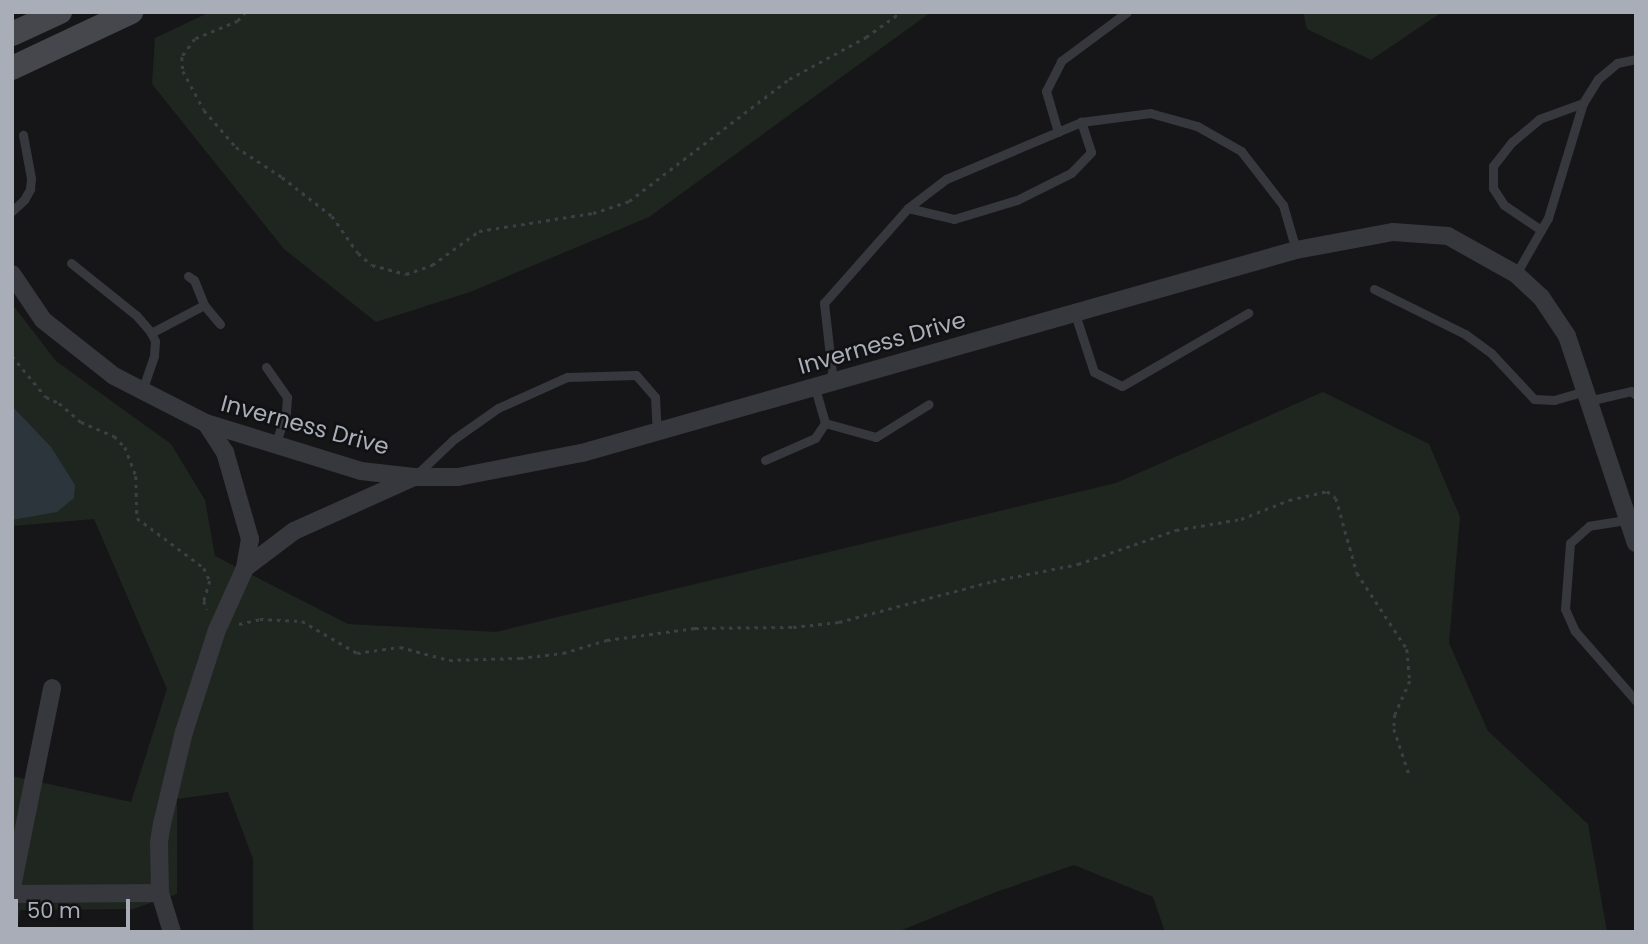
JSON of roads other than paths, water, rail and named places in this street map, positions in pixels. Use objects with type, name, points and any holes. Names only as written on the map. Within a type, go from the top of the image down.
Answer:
[{"type":"main road","points":[[12,34],[60,12]]},
{"type":"main road","points":[[12,68],[131,12]]},
{"type":"street","name":"Inverness Drive","points":[[12,274],[43,320],[114,376],[206,424],[361,471],[414,477],[470,474],[582,453],[1296,250],[1392,232],[1448,236],[1516,274],[1541,297],[1567,336],[1626,520],[1636,543]]},
{"type":"street","points":[[172,932],[160,893],[159,842],[162,824],[184,732],[222,618],[245,568],[250,539],[236,500],[225,452],[206,424]]},
{"type":"street","points":[[245,568],[294,531],[414,477]]},
{"type":"street","points":[[12,887],[52,688]]},
{"type":"street","points":[[12,894],[160,893]]},
{"type":"lane","points":[[1058,132],[1046,91],[1061,61],[1127,12]]},
{"type":"lane","points":[[1516,274],[1548,218],[1583,103],[1598,79],[1617,63],[1636,60]]},
{"type":"lane","points":[[1541,230],[1504,205],[1493,188],[1493,166],[1512,142],[1539,119],[1583,103]]},
{"type":"lane","points":[[765,460],[815,439],[825,423],[824,303],[908,208],[947,179],[1081,122],[1150,113],[1197,126],[1241,151],[1283,205],[1296,250]]},
{"type":"lane","points":[[908,208],[954,219],[1017,200],[1060,179],[1091,152],[1081,122]]},
{"type":"lane","points":[[12,211],[24,200],[30,189],[31,178],[23,135]]},
{"type":"lane","points":[[71,263],[136,315],[151,333],[155,341],[154,356],[142,391]]},
{"type":"lane","points":[[188,276],[194,280],[204,305],[220,324]]},
{"type":"lane","points":[[1374,289],[1465,334],[1491,353],[1534,399],[1554,400],[1631,391],[1636,395]]},
{"type":"lane","points":[[151,333],[204,305]]},
{"type":"lane","points":[[1075,314],[1094,372],[1122,386],[1248,313]]},
{"type":"lane","points":[[266,367],[287,397],[286,412],[275,446]]},
{"type":"lane","points":[[414,477],[454,439],[498,408],[567,377],[636,375],[655,397],[657,431]]},
{"type":"lane","points":[[825,423],[876,437],[929,404]]},
{"type":"lane","points":[[1626,520],[1589,526],[1570,543],[1564,609],[1575,631],[1636,701]]}]
